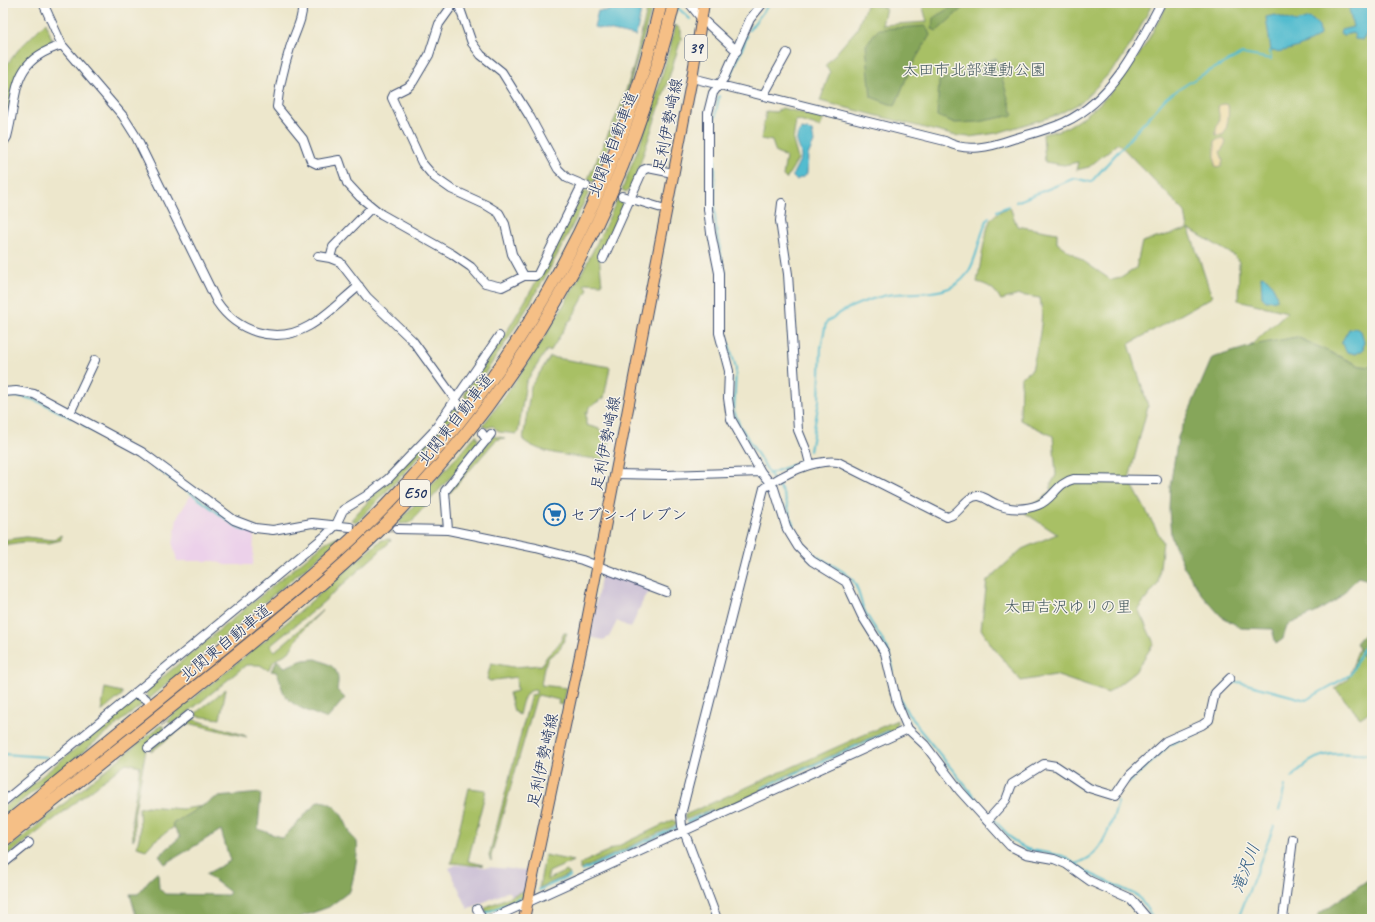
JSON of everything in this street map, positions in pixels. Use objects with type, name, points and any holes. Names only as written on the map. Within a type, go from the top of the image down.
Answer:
[{"type":"highway","name":"北関東自動車道","points":[[3,826],[312,575],[395,496],[450,435],[515,346],[552,286],[597,197],[639,87],[661,3]]},
{"type":"highway","name":"北関東自動車道","points":[[3,841],[321,584],[404,505],[459,443],[501,388],[526,351],[584,253],[627,156],[651,89],[674,3]]},
{"type":"main road","name":"足利伊勢崎線","points":[[524,919],[583,641],[596,566],[665,209],[692,78],[701,18],[705,3]]},
{"type":"street","points":[[43,3],[62,45],[122,116],[135,135],[217,302],[236,323],[252,331],[265,335],[290,334],[314,323],[359,286]]},
{"type":"street","points":[[302,3],[302,11],[289,49],[278,96],[278,110],[303,139],[313,164],[321,164],[339,160],[347,183],[372,207],[413,233],[452,254],[471,267],[482,281],[490,285],[502,287],[524,276],[535,276],[538,274],[584,186],[563,176],[502,72],[481,55],[472,42],[458,3]]},
{"type":"street","points":[[454,3],[439,24],[429,55],[413,82],[408,87],[394,94],[392,98],[426,170],[451,189],[486,205],[503,218],[512,254],[524,276]]},
{"type":"street","points":[[689,3],[701,18],[737,51]]},
{"type":"street","points":[[763,3],[750,19],[724,78],[717,85],[713,93],[708,113],[708,209],[710,233],[719,273],[720,333],[729,371],[728,398],[731,419],[761,472],[776,493],[788,528],[798,547],[812,562],[846,582],[849,587],[860,611],[884,653],[897,703],[908,729],[925,745],[960,791],[1010,846],[1026,854],[1054,859],[1066,864],[1090,881],[1132,900],[1148,919]]},
{"type":"street","points":[[692,78],[945,141],[956,147],[971,148],[1000,143],[1064,122],[1088,107],[1122,71],[1137,48],[1161,3]]},
{"type":"street","points":[[3,143],[7,136],[16,87],[23,69],[40,53],[62,45]]},
{"type":"street","points":[[763,96],[787,53]]},
{"type":"street","points":[[603,259],[644,168],[672,173]]},
{"type":"street","points":[[622,196],[665,209]]},
{"type":"street","points":[[782,203],[780,221],[788,274],[798,430],[810,464]]},
{"type":"street","points":[[330,258],[333,247],[372,207]]},
{"type":"street","points":[[318,256],[330,258],[340,262],[377,307],[413,341],[458,402]]},
{"type":"street","points":[[3,802],[176,660],[336,525],[343,510],[380,486],[433,432],[458,402],[498,336]]},
{"type":"street","points":[[70,412],[95,360]]},
{"type":"street","points":[[3,392],[16,391],[34,394],[70,412],[142,452],[234,520],[243,525],[273,530],[312,523],[350,528]]},
{"type":"street","points":[[448,530],[445,491],[486,436]]},
{"type":"street","points":[[718,919],[680,819],[764,488],[770,483],[810,464],[830,461],[838,462],[947,517],[954,516],[969,499],[980,496],[1006,507],[1032,507],[1040,505],[1050,497],[1062,483],[1074,479],[1157,480]]},
{"type":"street","points":[[615,474],[667,475],[761,472]]},
{"type":"street","points":[[397,529],[448,530],[536,548],[582,560],[666,592]]},
{"type":"street","points":[[987,821],[1006,800],[1012,784],[1044,764],[1056,766],[1089,788],[1115,796],[1130,774],[1166,741],[1202,725],[1209,720],[1216,693],[1230,678]]},
{"type":"street","points":[[135,693],[146,699]]},
{"type":"street","points":[[148,748],[167,727],[189,715]]},
{"type":"street","points":[[491,919],[908,729]]},
{"type":"street","points":[[1283,919],[1293,839]]},
{"type":"street","points":[[3,862],[29,843]]},
{"type":"street","points":[[477,909],[482,919]]},
{"type":"shaded area","points":[[191,495],[239,530],[254,533],[253,565],[226,565],[214,561],[177,561],[173,545],[177,518]]},
{"type":"shaded area","points":[[606,570],[653,590],[645,596],[631,628],[617,621],[609,637],[604,640],[589,637],[602,573]]},
{"type":"shaded area","points":[[456,865],[527,870],[529,872],[525,890],[511,896],[509,891],[468,909],[449,868]]},
{"type":"green space","name":"太田市北部運動公園","points":[[867,3],[886,8],[882,25],[927,22],[922,4],[927,3],[1153,3],[1133,41],[1118,64],[1082,102],[1057,115],[997,133],[969,137],[952,135],[820,101],[830,72],[825,66],[857,29]]},
{"type":"green space","points":[[956,3],[968,3],[937,31],[932,29],[933,18]]},
{"type":"green space","name":"太田吉沢ゆりの里","points":[[1168,3],[1372,3],[1372,367],[1360,366],[1297,337],[1249,347],[1287,312],[1238,300],[1239,262],[1235,256],[1189,229],[1212,297],[1129,344],[1148,406],[1129,479],[1163,542],[1158,584],[1138,609],[1154,643],[1135,672],[1108,693],[1055,675],[1021,681],[992,646],[981,629],[987,581],[1022,549],[1057,534],[1025,513],[1051,491],[1051,484],[1056,475],[1053,436],[1020,420],[1021,377],[1032,370],[1042,316],[1040,298],[1019,295],[1001,300],[991,288],[977,282],[985,240],[991,219],[999,212],[1010,207],[1017,226],[1057,233],[1057,243],[1111,280],[1121,278],[1136,268],[1142,242],[1188,229],[1185,212],[1118,143],[1089,167],[1076,170],[1078,162],[1064,165],[1045,162],[1043,134],[1064,128],[1085,116],[1101,103],[1127,73]]},
{"type":"green space","points":[[652,8],[623,108],[593,183],[588,179],[622,103],[634,65],[647,10]]},
{"type":"green space","points":[[46,22],[52,40],[47,47],[27,61],[19,70],[13,88],[9,108],[6,136],[3,140],[4,68],[19,49]]},
{"type":"green space","points":[[676,25],[681,30],[681,39],[632,188],[626,192],[622,190],[652,112]]},
{"type":"green space","points":[[926,26],[930,35],[911,67],[895,106],[871,97],[866,45],[874,34],[879,29]]},
{"type":"green space","points":[[996,58],[1013,115],[978,122],[955,123],[937,116],[939,81]]},
{"type":"green space","points":[[782,108],[824,118],[820,127],[796,120],[793,141],[798,159],[786,179],[783,176],[786,157],[776,153],[772,141],[761,139],[766,111],[776,112]]},
{"type":"green space","points":[[583,192],[589,192],[576,219],[533,298],[501,350],[466,399],[465,392],[506,333],[532,289]]},
{"type":"green space","points":[[617,200],[621,201],[623,206],[599,255],[602,284],[585,283],[584,285],[588,289],[571,320],[550,352],[547,350],[526,382],[518,433],[499,432],[493,426],[486,428],[483,425],[522,372],[557,317],[588,260]]},
{"type":"green space","points":[[1297,337],[1360,366],[1372,367],[1372,581],[1358,577],[1338,599],[1315,613],[1287,625],[1283,639],[1276,644],[1272,629],[1241,628],[1221,616],[1202,595],[1184,567],[1171,536],[1169,509],[1170,487],[1178,437],[1212,358],[1258,344]]},
{"type":"green space","points":[[550,357],[610,367],[604,398],[589,407],[588,412],[586,412],[586,425],[600,429],[610,441],[604,460],[550,452],[531,445],[523,440],[531,386]]},
{"type":"green space","points":[[456,406],[458,410],[408,469],[357,522],[351,520]]},
{"type":"green space","points":[[476,435],[478,439],[477,447],[410,523],[400,524],[399,522]]},
{"type":"green space","points":[[493,436],[505,438],[496,440],[448,495],[448,490]]},
{"type":"green space","points":[[61,535],[61,540],[49,543],[23,542],[3,545],[3,540],[26,537],[53,540]]},
{"type":"green space","points":[[336,537],[340,539],[149,699],[146,693],[147,690],[326,542]]},
{"type":"green space","points":[[390,539],[391,541],[320,605],[270,646],[275,651],[323,610],[302,631],[289,652],[275,660],[268,670],[260,665],[246,665],[176,722],[170,723],[167,720],[291,619],[381,540]]},
{"type":"green space","points":[[1372,625],[1372,674],[1356,643]]},
{"type":"green space","points":[[1372,629],[1372,710],[1360,718],[1335,688],[1348,679],[1360,645]]},
{"type":"green space","points":[[564,633],[567,633],[560,649],[549,657],[544,667],[541,685],[567,688],[563,705],[558,704],[559,700],[538,695],[536,698],[491,856],[491,861],[489,856],[531,695],[536,694],[536,690],[528,692],[522,702],[519,715],[514,711],[509,693],[517,691],[516,677],[490,681],[487,679],[491,663],[513,667],[542,665],[562,639]]},
{"type":"green space","points":[[316,659],[332,666],[335,669],[338,678],[337,690],[345,698],[327,719],[303,709],[291,702],[284,693],[278,674],[271,671],[277,660],[285,667],[303,660]]},
{"type":"green space","points":[[105,688],[122,692],[122,695],[101,712]]},
{"type":"green space","points":[[226,689],[220,719],[196,716],[197,712]]},
{"type":"green space","points":[[136,699],[142,700],[144,703],[3,816],[3,808]]},
{"type":"green space","points":[[192,719],[247,737],[188,723],[151,752],[151,749],[187,720]]},
{"type":"green space","points":[[897,720],[897,729],[889,733],[888,730],[762,787],[763,790],[713,814],[711,809],[685,820],[685,815]]},
{"type":"green space","points":[[161,725],[164,727],[163,732],[146,749],[134,816],[135,836],[133,840],[132,817],[140,766],[126,763],[11,853],[4,855],[3,853]]},
{"type":"green space","points":[[469,788],[486,790],[468,861],[483,865],[451,863]]},
{"type":"green space","points":[[261,793],[258,829],[283,838],[318,801],[330,804],[338,811],[357,842],[354,874],[350,891],[329,907],[295,919],[137,919],[130,894],[138,894],[149,880],[158,872],[159,888],[165,894],[228,895],[230,892],[206,874],[230,861],[221,830],[165,864],[159,856],[180,837],[172,824],[217,797]]},
{"type":"green space","points":[[147,806],[182,809],[203,806],[172,824],[174,827],[154,841],[146,850],[137,847],[140,833],[139,808]]},
{"type":"green space","points":[[673,820],[678,824],[580,870],[580,864]]},
{"type":"green space","points":[[545,855],[573,861],[549,872],[547,880],[566,871],[570,874],[539,888]]},
{"type":"green space","points":[[1372,877],[1372,919],[1321,919],[1317,915]]},
{"type":"green space","points":[[525,890],[523,899],[486,912],[486,907]]},
{"type":"sand","points":[[1219,105],[1228,105],[1228,121],[1226,128],[1223,135],[1216,135],[1219,121]]},
{"type":"sand","points":[[1221,138],[1224,139],[1226,143],[1220,152],[1223,160],[1221,167],[1215,166],[1215,141]]},
{"type":"water","points":[[1362,5],[1372,6],[1372,30],[1368,31],[1363,40],[1355,39],[1354,33],[1343,35],[1340,33],[1341,30],[1353,27],[1349,9]]},
{"type":"water","points":[[610,8],[641,10],[636,36],[594,27],[598,11],[609,11]]},
{"type":"water","points":[[1275,15],[1296,22],[1309,18],[1319,26],[1320,35],[1297,48],[1276,52],[1271,51],[1266,17]]},
{"type":"water","points":[[802,129],[812,131],[814,142],[808,155],[807,173],[805,176],[796,180],[793,177],[793,174],[801,158],[797,137]]},
{"type":"water","points":[[1261,276],[1272,284],[1277,298],[1276,300],[1266,301],[1262,297]]},
{"type":"water","points":[[1355,328],[1361,331],[1364,341],[1363,350],[1356,354],[1347,352],[1341,343],[1349,329]]},
{"type":"waterway","points":[[749,30],[770,3]]},
{"type":"waterway","points":[[677,7],[690,19]]},
{"type":"waterway","points":[[731,75],[747,36]]},
{"type":"waterway","points":[[1016,202],[1075,178],[1091,182],[1167,97],[1198,77],[1242,54],[1271,59],[1270,51]]},
{"type":"waterway","points":[[719,96],[715,118],[715,216],[717,235],[725,273],[725,331],[736,368],[734,411],[740,426],[773,479]]},
{"type":"waterway","points":[[997,211],[1009,206]]},
{"type":"waterway","points":[[810,451],[819,401],[821,347],[826,323],[847,309],[887,295],[940,291],[950,288],[959,282],[967,274],[971,267],[985,224],[989,217]]},
{"type":"waterway","points":[[3,397],[12,396],[30,399],[46,405],[71,418]]},
{"type":"waterway","points":[[83,425],[147,461],[240,529],[266,533],[279,533],[293,530]]},
{"type":"waterway","points":[[768,474],[806,460]]},
{"type":"waterway","points":[[776,483],[781,489],[794,527],[801,541],[812,553],[844,572],[855,583],[863,607],[888,651],[893,670]]},
{"type":"waterway","points":[[1229,684],[1239,682],[1306,700],[1350,675],[1372,630]]},
{"type":"waterway","points":[[899,697],[908,714],[916,723]]},
{"type":"waterway","points":[[1216,708],[1217,700]]},
{"type":"waterway","points":[[1129,782],[1170,744],[1204,730],[1211,722]]},
{"type":"waterway","points":[[916,725],[990,816]]},
{"type":"waterway","points":[[762,788],[889,732]]},
{"type":"waterway","name":"滝沢川","points":[[1292,778],[1310,761],[1328,754],[1338,753],[1372,755]]},
{"type":"waterway","points":[[3,754],[47,757]]},
{"type":"waterway","name":"滝沢川","points":[[1279,811],[1285,786]]},
{"type":"waterway","points":[[1076,864],[1090,857],[1100,846],[1111,824],[1118,802]]},
{"type":"waterway","points":[[687,822],[712,811]]},
{"type":"waterway","points":[[993,819],[1017,844],[1027,849],[1063,856],[1089,873],[1138,896],[1154,919]]},
{"type":"waterway","name":"滝沢川","points":[[1238,919],[1274,826]]},
{"type":"waterway","points":[[582,871],[677,827]]},
{"type":"waterway","points":[[539,890],[570,876]]},
{"type":"waterway","points":[[486,913],[520,898]]},
{"type":"tunnel","points":[[586,186],[622,196]]},
{"type":"tunnel","points":[[350,527],[397,529]]},
{"type":"tunnel","points":[[149,703],[165,724]]},
{"type":"place","name":"セブン-イレブン","points":[[555,514]]}]
